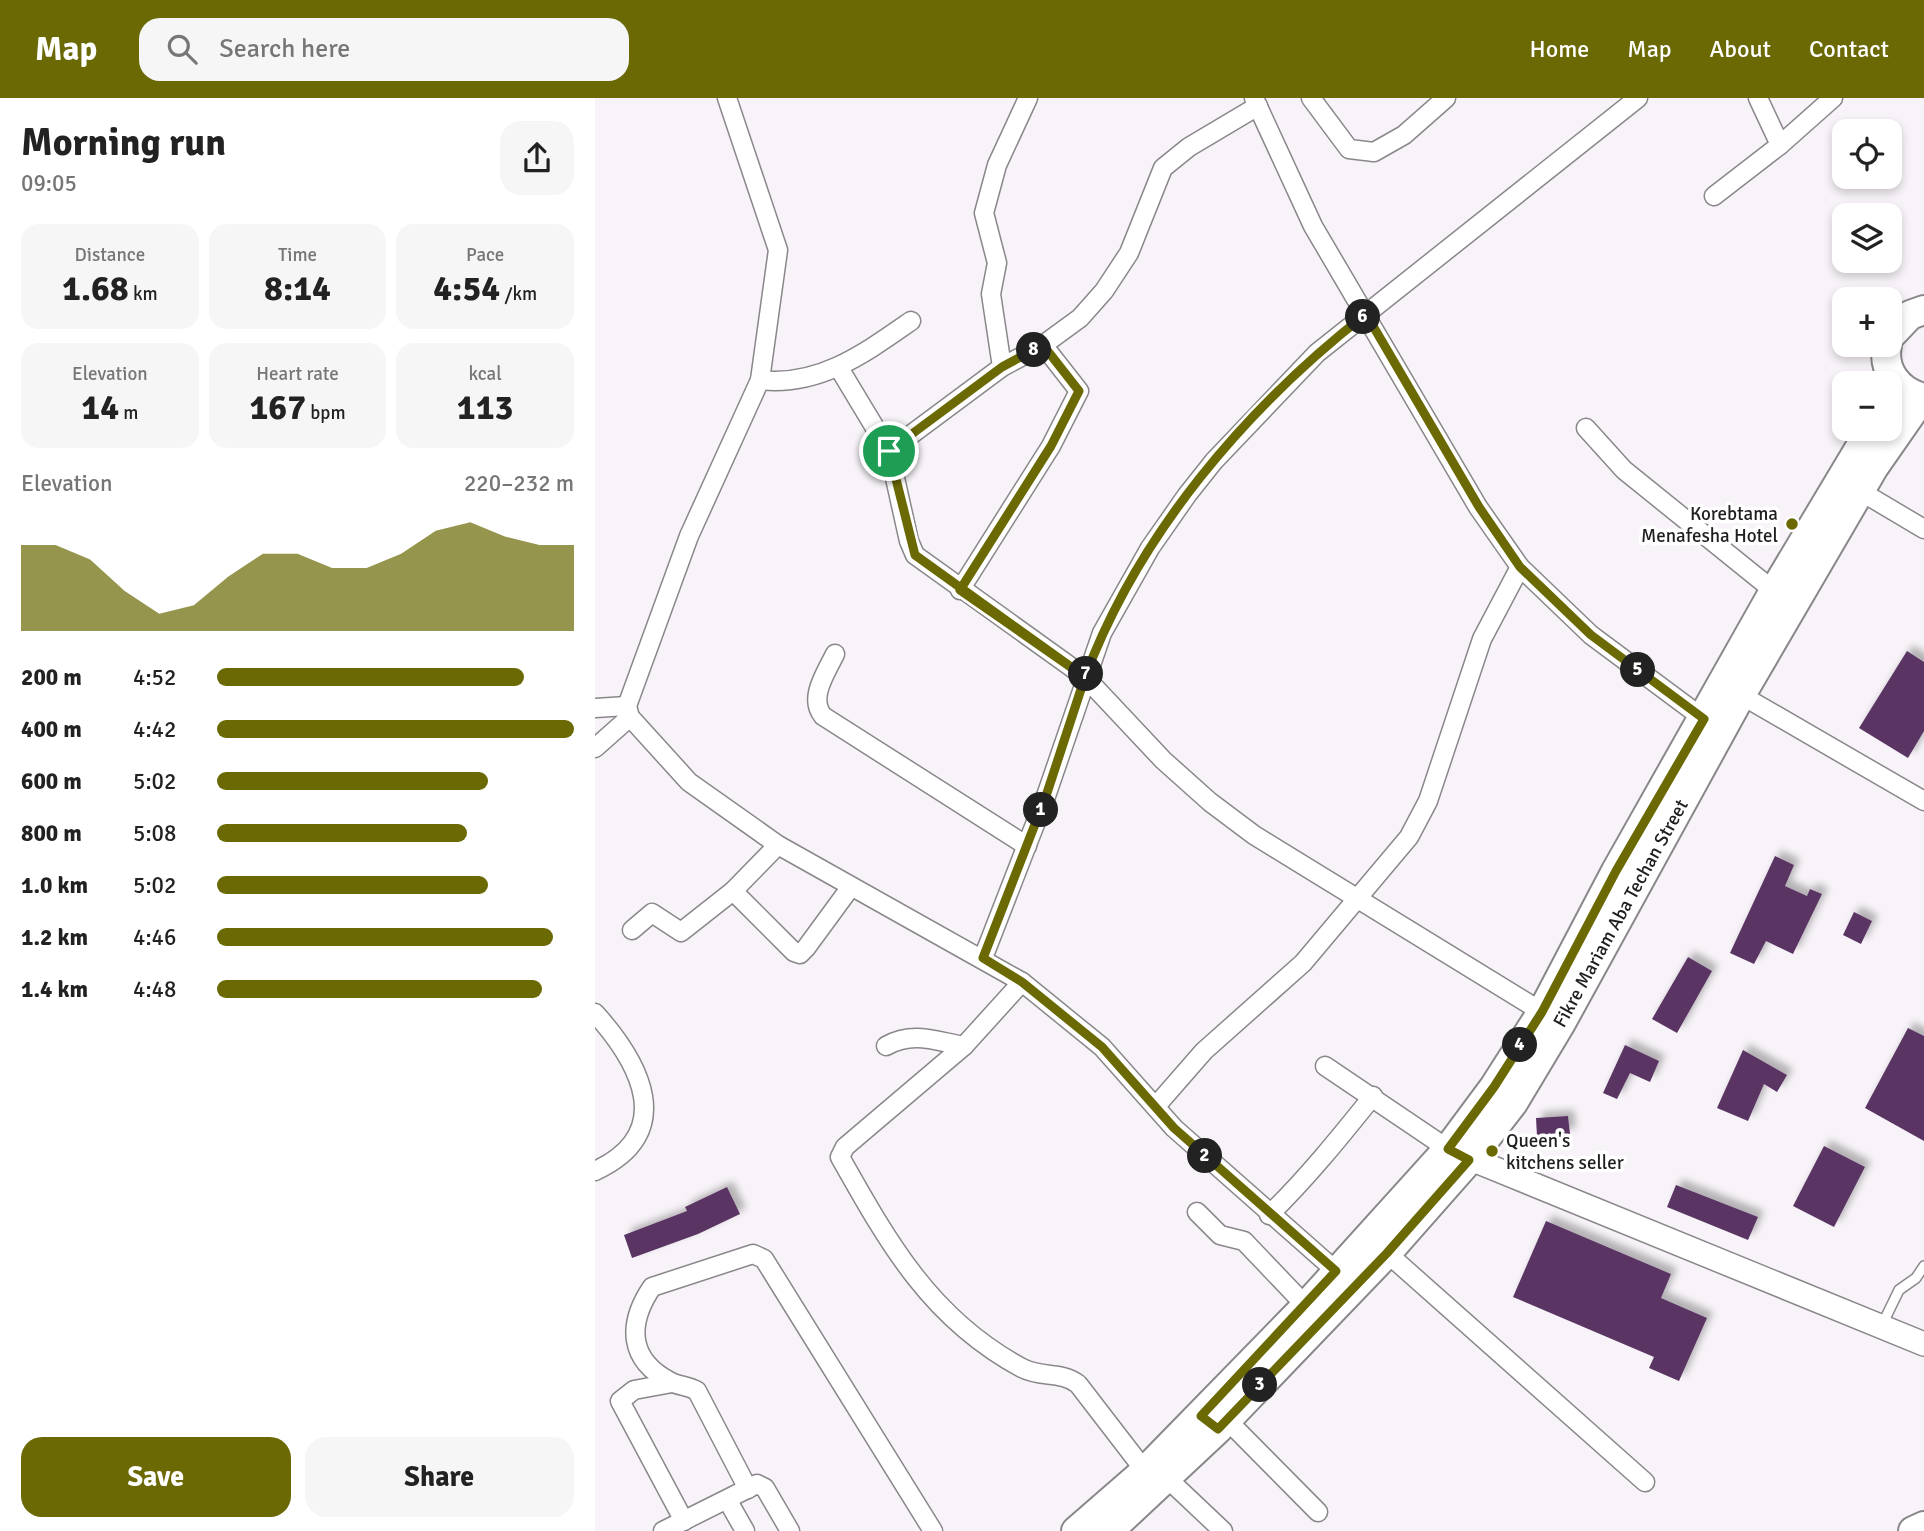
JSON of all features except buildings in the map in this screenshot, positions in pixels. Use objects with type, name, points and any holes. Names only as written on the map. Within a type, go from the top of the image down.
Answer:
[{"type":"main road","points":[[1902,323],[1910,315],[1924,310]]},
{"type":"main road","points":[[1902,388],[1923,398]]},
{"type":"main road","name":"Fikre Mariam Aba Techan Street","points":[[1215,1422],[1336,1271],[1513,1103],[1538,1063],[1741,695],[1860,491],[1923,398]]},
{"type":"main road","name":"Fikre Mariam Aba Techan Street","points":[[1109,1531],[1157,1475],[1215,1422],[1387,1253],[1458,1155],[1494,1087],[1542,1012],[1616,871],[1774,591],[1864,441]]},
{"type":"main road","name":"Fikre Mariam Aba Techan Street","points":[[1076,1531],[1157,1475]]},
{"type":"main road","points":[[1913,1531],[1924,1526]]},
{"type":"street","points":[[595,748],[628,712],[689,536],[760,380],[778,250],[727,98]]},
{"type":"street","points":[[1002,367],[991,293],[997,263],[984,213],[997,165],[1028,98]]},
{"type":"street","points":[[1311,98],[1349,149],[1374,152],[1404,135],[1446,98]]},
{"type":"street","points":[[983,958],[1027,846],[1102,633],[1150,548],[1187,495],[1214,461],[1317,353],[1638,98]]},
{"type":"street","points":[[1758,98],[1780,145]]},
{"type":"street","points":[[1714,196],[1780,145],[1833,98]]},
{"type":"street","points":[[889,451],[1002,367],[1043,345],[1080,318],[1104,291],[1129,253],[1163,168],[1256,102],[1313,226],[1479,507],[1520,567],[1591,635],[1704,719]]},
{"type":"street","points":[[760,380],[786,383],[839,368],[911,321]]},
{"type":"street","points":[[960,590],[1051,446],[1079,391],[1043,345]]},
{"type":"street","points":[[839,368],[889,451],[915,555],[960,590],[1085,677],[1163,760],[1210,802],[1254,835],[1542,1012]]},
{"type":"street","points":[[1586,428],[1624,470],[1774,591]]},
{"type":"street","points":[[1860,491],[1924,530]]},
{"type":"street","points":[[1156,1106],[1205,1051],[1303,963],[1360,899],[1409,837],[1428,802],[1482,639],[1520,567]]},
{"type":"street","points":[[835,654],[816,697],[817,708],[823,716],[1027,846]]},
{"type":"street","points":[[1741,695],[1924,801]]},
{"type":"street","points":[[595,708],[628,712],[689,782],[778,845],[850,888],[983,958],[1022,982],[1102,1047],[1174,1128],[1269,1215],[1336,1271]]},
{"type":"street","points":[[632,930],[652,913],[681,932],[733,891],[778,845]]},
{"type":"street","points":[[733,891],[794,952],[800,954],[850,888]]},
{"type":"street","points":[[1022,982],[964,1046],[845,1147],[840,1157],[913,1278],[945,1314],[1024,1369],[1067,1376],[1078,1384],[1157,1475],[1223,1531]]},
{"type":"street","points":[[595,1013],[620,1040],[631,1060],[646,1101],[640,1131],[610,1164],[595,1171]]},
{"type":"street","points":[[886,1046],[901,1038],[913,1037],[964,1046]]},
{"type":"street","points":[[1325,1066],[1458,1155],[1924,1344]]},
{"type":"street","points":[[1269,1215],[1316,1167],[1339,1134],[1373,1096]]},
{"type":"street","points":[[1197,1212],[1220,1235],[1244,1241],[1307,1306]]},
{"type":"street","points":[[1387,1253],[1645,1482]]},
{"type":"street","points":[[748,1489],[697,1391],[672,1383],[647,1366],[636,1346],[637,1317],[652,1287],[753,1254],[764,1259],[933,1531]]},
{"type":"street","points":[[672,1383],[634,1390],[620,1401],[684,1521]]},
{"type":"street","points":[[1215,1422],[1318,1512]]},
{"type":"street","points":[[663,1531],[762,1484],[790,1531]]},
{"type":"street","points":[[728,1501],[745,1531]]},
{"type":"lane","points":[[1882,1326],[1899,1290],[1916,1278],[1924,1266]]},
{"type":"place","name":"Korebtama Menafesha Hotel","points":[[1792,524]]},
{"type":"place","name":"Queen's kitchens seller","points":[[1492,1151]]},
{"type":"route","points":[[889,451],[909,541],[915,555],[960,590],[1085,677],[1046,796],[983,958],[1022,982],[1102,1047],[1174,1128],[1269,1215],[1336,1271],[1307,1306],[1201,1416],[1218,1429],[1387,1253],[1469,1160],[1448,1149],[1494,1087],[1542,1012],[1616,871],[1704,719],[1591,635],[1520,567],[1479,507],[1366,314],[1317,353],[1214,461],[1187,495],[1150,548],[1102,633],[1085,677],[1023,634],[960,590],[1051,446],[1079,391],[1043,345],[1002,367],[889,451]]}]
